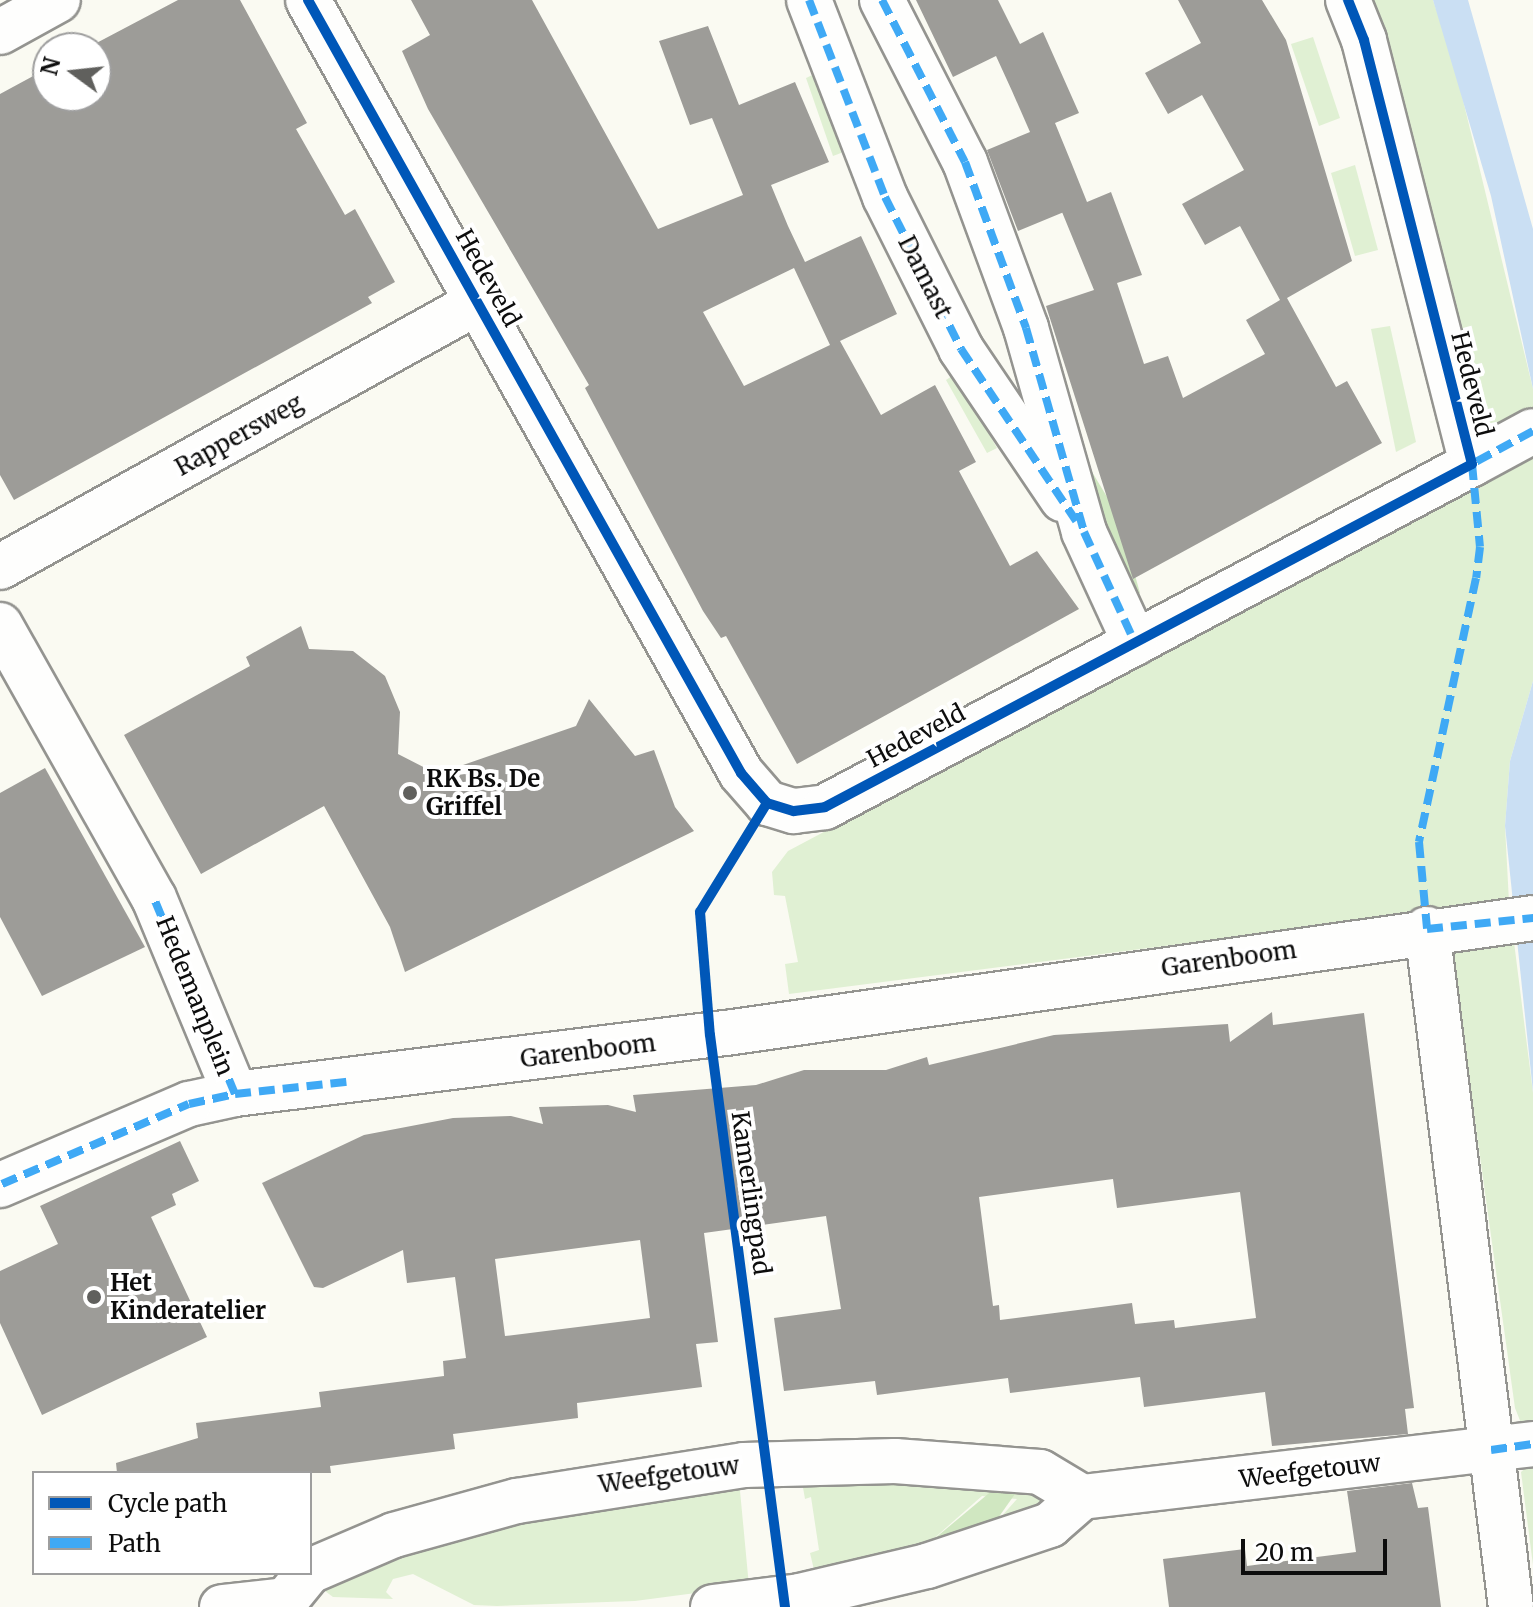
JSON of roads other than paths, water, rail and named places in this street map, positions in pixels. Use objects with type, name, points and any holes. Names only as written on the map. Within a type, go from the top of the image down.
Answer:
[{"type":"street","points":[[0,32],[58,0]]},
{"type":"street","name":"Hedeveld","points":[[308,0],[741,773],[767,803],[794,811],[825,807],[1472,464],[1364,40],[1348,0]]},
{"type":"street","name":"Damast","points":[[809,0],[885,197],[961,349],[1084,532]]},
{"type":"street","name":"Damast","points":[[882,0],[965,162],[1026,328],[1084,532],[1135,643]]},
{"type":"street","name":"Rappersweg","points":[[0,567],[478,302]]},
{"type":"street","points":[[1472,464],[1528,434]]},
{"type":"street","name":"Hedemanplein","points":[[0,625],[154,898],[235,1094]]},
{"type":"street","name":"Garenboom","points":[[354,1081],[1427,929],[1533,918]]},
{"type":"street","points":[[1427,929],[1511,1607]]},
{"type":"street","name":"Hedemanplein","points":[[0,1185],[189,1104],[235,1094],[354,1081]]},
{"type":"street","name":"Weefgetouw","points":[[222,1607],[301,1588],[394,1535],[517,1501],[744,1465],[895,1461],[1040,1472],[1082,1497],[1533,1444]]},
{"type":"street","points":[[713,1607],[800,1596],[927,1566],[1050,1525],[1082,1497]]},
{"type":"water","points":[[1433,0],[1468,0],[1533,229],[1533,389],[1491,196]]},
{"type":"water","points":[[1533,681],[1533,1092],[1505,826],[1510,761]]},
{"type":"place","name":"RK Bs. De Griffel","points":[[410,793]]},
{"type":"place","name":"Het Kinderatelier","points":[[94,1297]]}]
